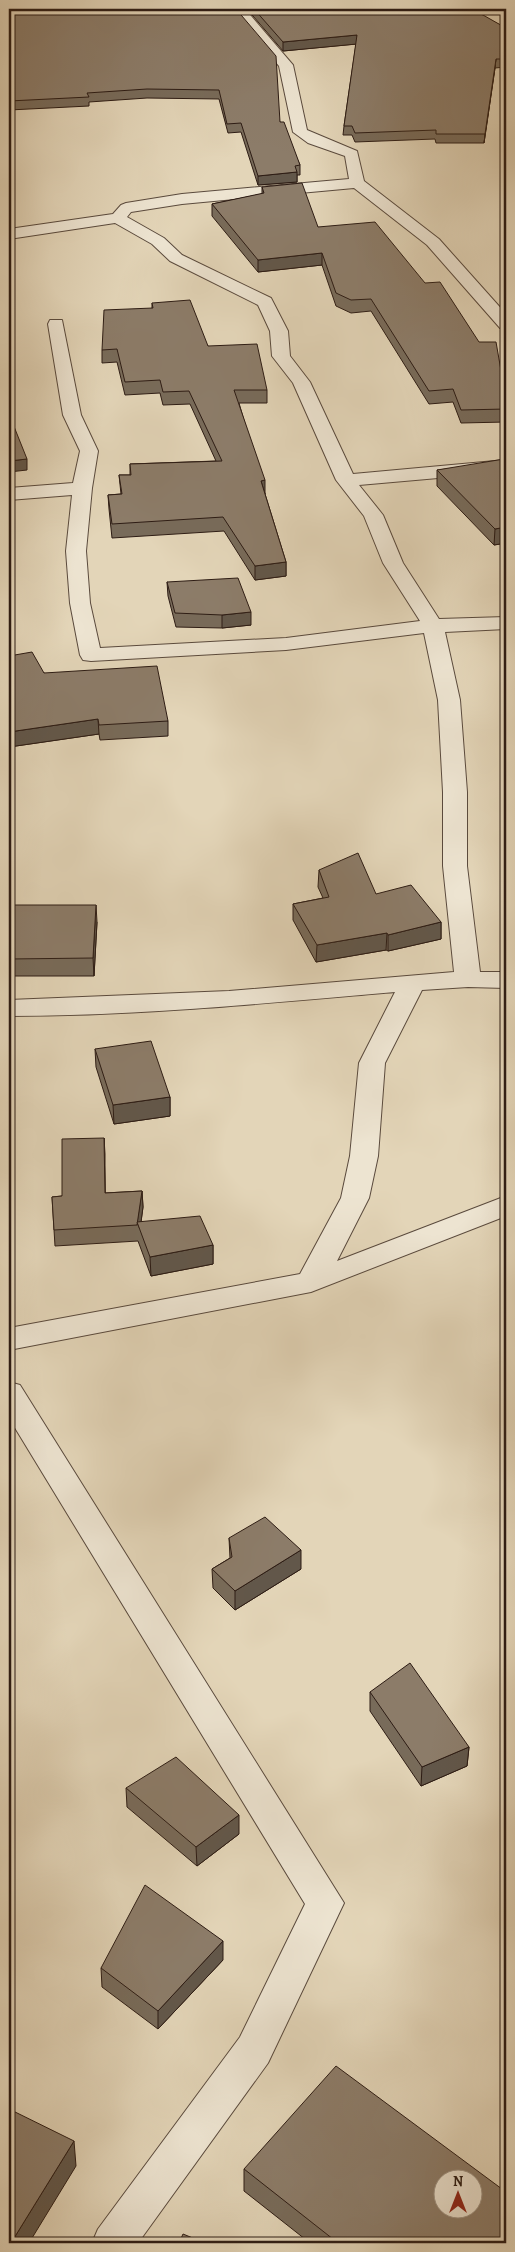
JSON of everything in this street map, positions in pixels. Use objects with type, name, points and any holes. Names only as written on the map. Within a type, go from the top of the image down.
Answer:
[{"type":"street","points":[[238,9],[286,65],[300,132],[313,141],[339,147],[352,154],[357,183],[433,242],[506,324]]},
{"type":"street","points":[[118,218],[126,208],[182,199],[357,183]]},
{"type":"street","points":[[9,234],[118,218],[158,241],[176,258],[265,302],[279,331],[281,356],[301,382],[346,480],[373,515],[393,562],[433,626],[449,700],[456,792],[455,866],[468,979]]},
{"type":"street","points":[[56,324],[72,415],[89,451],[82,488],[76,551],[80,603],[91,655],[286,644],[433,626],[506,623]]},
{"type":"street","points":[[346,480],[506,466]]},
{"type":"street","points":[[9,494],[82,488]]},
{"type":"street","points":[[9,1008],[76,1007],[261,997],[413,982],[468,979],[506,980]]},
{"type":"street","points":[[311,1282],[356,1198],[364,1156],[372,1063],[413,982]]},
{"type":"street","points":[[9,1339],[156,1313],[311,1282],[506,1205]]},
{"type":"street","points":[[9,1392],[325,1903],[254,2050],[114,2243]]},
{"type":"building","points":[[9,9],[236,9],[276,56],[280,122],[284,122],[300,165],[295,166],[297,172],[258,176],[241,123],[227,124],[219,90],[147,89],[87,93],[89,97],[9,101]]},
{"type":"building","points":[[254,9],[468,9],[483,15],[506,28],[506,59],[496,59],[485,134],[436,134],[436,130],[355,133],[352,126],[344,126],[357,35],[283,42]]},
{"type":"building","points":[[302,183],[318,227],[375,222],[425,283],[440,282],[479,342],[496,342],[506,409],[461,410],[453,389],[429,391],[371,299],[351,300],[336,293],[322,253],[258,260],[212,204],[264,193],[262,187]]},
{"type":"building","points":[[190,300],[208,346],[257,344],[267,390],[234,390],[265,480],[261,481],[286,562],[255,566],[223,517],[112,524],[108,495],[122,494],[119,475],[131,475],[130,464],[222,461],[189,391],[163,392],[160,380],[125,382],[117,349],[102,350],[104,310],[153,308],[152,303]]},
{"type":"building","points":[[9,414],[27,459],[9,461]]},
{"type":"building","points":[[504,459],[506,463],[506,527],[495,529],[437,470]]},
{"type":"building","points":[[238,578],[251,612],[222,615],[175,613],[167,582]]},
{"type":"building","points":[[32,652],[44,673],[157,666],[168,721],[99,725],[98,719],[9,732],[9,656]]},
{"type":"building","points":[[358,853],[376,894],[411,885],[441,922],[388,935],[387,933],[317,945],[293,904],[329,897],[319,870]]},
{"type":"building","points":[[9,905],[96,905],[93,958],[9,959]]},
{"type":"building","points":[[151,1041],[170,1097],[113,1105],[95,1049]]},
{"type":"building","points":[[104,1138],[105,1193],[142,1191],[137,1225],[54,1230],[52,1197],[62,1196],[62,1139]]},
{"type":"building","points":[[200,1216],[213,1245],[150,1257],[137,1222]]},
{"type":"building","points":[[265,1517],[301,1550],[235,1591],[212,1569],[232,1557],[229,1538]]},
{"type":"building","points":[[410,1663],[469,1747],[422,1767],[370,1692]]},
{"type":"building","points":[[176,1757],[239,1815],[196,1847],[126,1788]]},
{"type":"building","points":[[145,1885],[223,1941],[158,2011],[101,1968]]},
{"type":"building","points":[[336,2066],[476,2170],[432,2170],[432,2220],[482,2220],[482,2174],[506,2192],[506,2243],[338,2243],[244,2169]]},
{"type":"building","points":[[9,2109],[74,2141],[11,2243],[9,2243]]},
{"type":"building","points":[[183,2234],[205,2243],[179,2243]]}]
